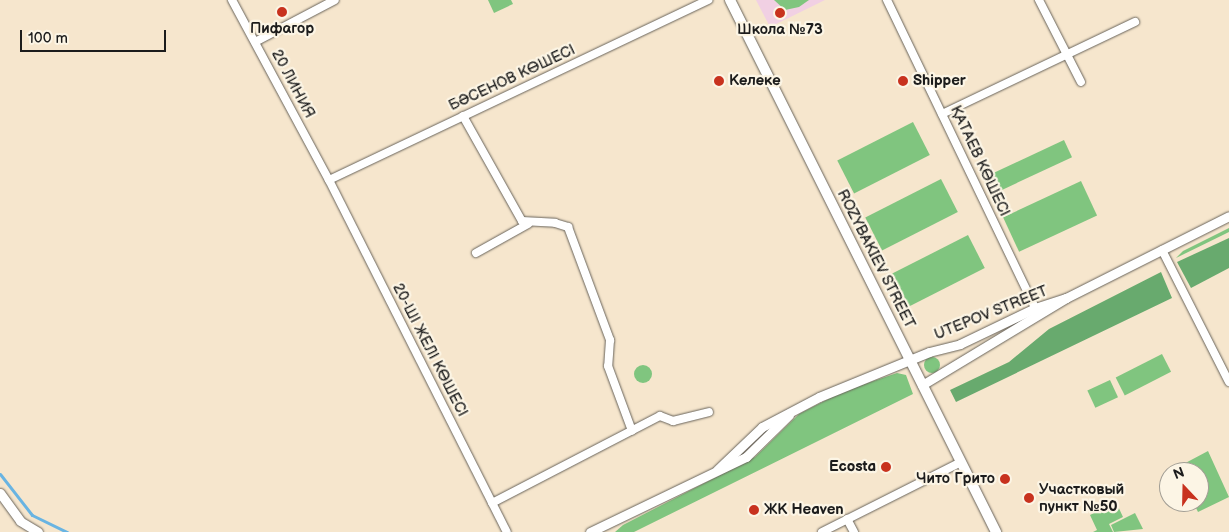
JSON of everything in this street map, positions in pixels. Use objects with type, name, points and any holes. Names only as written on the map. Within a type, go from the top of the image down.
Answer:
[{"type":"main road","name":"ROZYBAKIEV STREET","points":[[730,0],[996,532]]},
{"type":"street","name":"20 ЛИНИЯ","points":[[232,0],[329,180]]},
{"type":"street","points":[[255,42],[335,0]]},
{"type":"street","name":"БӘСЕНОВ КӨШЕСІ","points":[[329,180],[708,0]]},
{"type":"street","name":"ҚАТАЕВ КӨШЕСІ","points":[[886,0],[1034,308]]},
{"type":"street","points":[[1039,0],[1081,82]]},
{"type":"street","points":[[942,114],[1135,22]]},
{"type":"street","points":[[463,116],[516,214],[528,224]]},
{"type":"street","name":"20-ШІ ЖЕЛІ КӨШЕСІ","points":[[329,180],[507,532]]},
{"type":"street","name":"UTEPOV STREET","points":[[922,385],[1066,298],[1229,216]]},
{"type":"street","points":[[476,253],[528,224],[555,223],[568,227],[610,340],[608,366],[632,431]]},
{"type":"street","points":[[1162,250],[1229,382]]},
{"type":"street","name":"UTEPOV STREET","points":[[590,532],[608,528],[717,470],[762,427],[819,397],[910,360],[981,335],[1034,308],[1066,298]]},
{"type":"street","points":[[492,503],[660,416],[673,421],[709,412]]},
{"type":"street","points":[[822,532],[961,462]]},
{"type":"street","points":[[0,493],[20,521],[38,532]]},
{"type":"street","points":[[847,519],[854,532]]},
{"type":"shaded area","name":"Школа №73","points":[[756,0],[825,0],[770,27]]},
{"type":"green space","points":[[488,0],[511,0],[513,4],[494,13]]},
{"type":"green space","points":[[774,0],[809,0],[799,7],[785,10]]},
{"type":"green space","points":[[913,122],[930,155],[854,194],[837,161]]},
{"type":"green space","points":[[1064,140],[1072,157],[995,193],[987,176]]},
{"type":"green space","points":[[941,179],[958,212],[882,251],[865,218]]},
{"type":"green space","points":[[1081,181],[1097,215],[1019,252],[1003,217]]},
{"type":"green space","points":[[1229,228],[1229,232],[1176,258],[1183,251]]},
{"type":"green space","points":[[968,235],[985,268],[909,307],[892,274]]},
{"type":"green space","points":[[1229,238],[1229,268],[1191,288],[1177,262]]},
{"type":"green space","points":[[1161,272],[1172,298],[956,402],[950,390],[1009,362],[1049,329]]},
{"type":"green space","points":[[1162,354],[1171,372],[1125,395],[1116,378]]},
{"type":"green space","points":[[932,357],[940,365],[932,373],[924,365]]},
{"type":"green space","points":[[643,365],[649,368],[652,374],[649,380],[643,383],[637,380],[634,374],[637,368]]},
{"type":"green space","points":[[897,373],[906,375],[913,394],[634,532],[615,532],[623,525],[755,457],[799,414],[844,391]]},
{"type":"green space","points":[[1110,380],[1118,397],[1095,408],[1087,391]]},
{"type":"green space","points":[[1208,451],[1229,497],[1209,507],[1209,462],[1187,462]]},
{"type":"green space","points":[[1116,502],[1123,517],[1109,524],[1113,532],[1093,532],[1097,530],[1090,515]]},
{"type":"green space","points":[[1135,513],[1143,529],[1114,532],[1111,525]]},
{"type":"waterway","points":[[0,474],[32,515],[67,532]]},
{"type":"place","name":"Пифагор","points":[[282,12]]},
{"type":"place","name":"Школа №73","points":[[780,13]]},
{"type":"place","name":"Келеке","points":[[719,81]]},
{"type":"place","name":"Shipper","points":[[903,81]]},
{"type":"place","name":"Ecosta","points":[[886,467]]},
{"type":"place","name":"Чито Грито","points":[[1005,479]]},
{"type":"place","name":"Участковый пункт №50","points":[[1029,498]]},
{"type":"place","name":"ЖК Heaven","points":[[754,510]]}]
